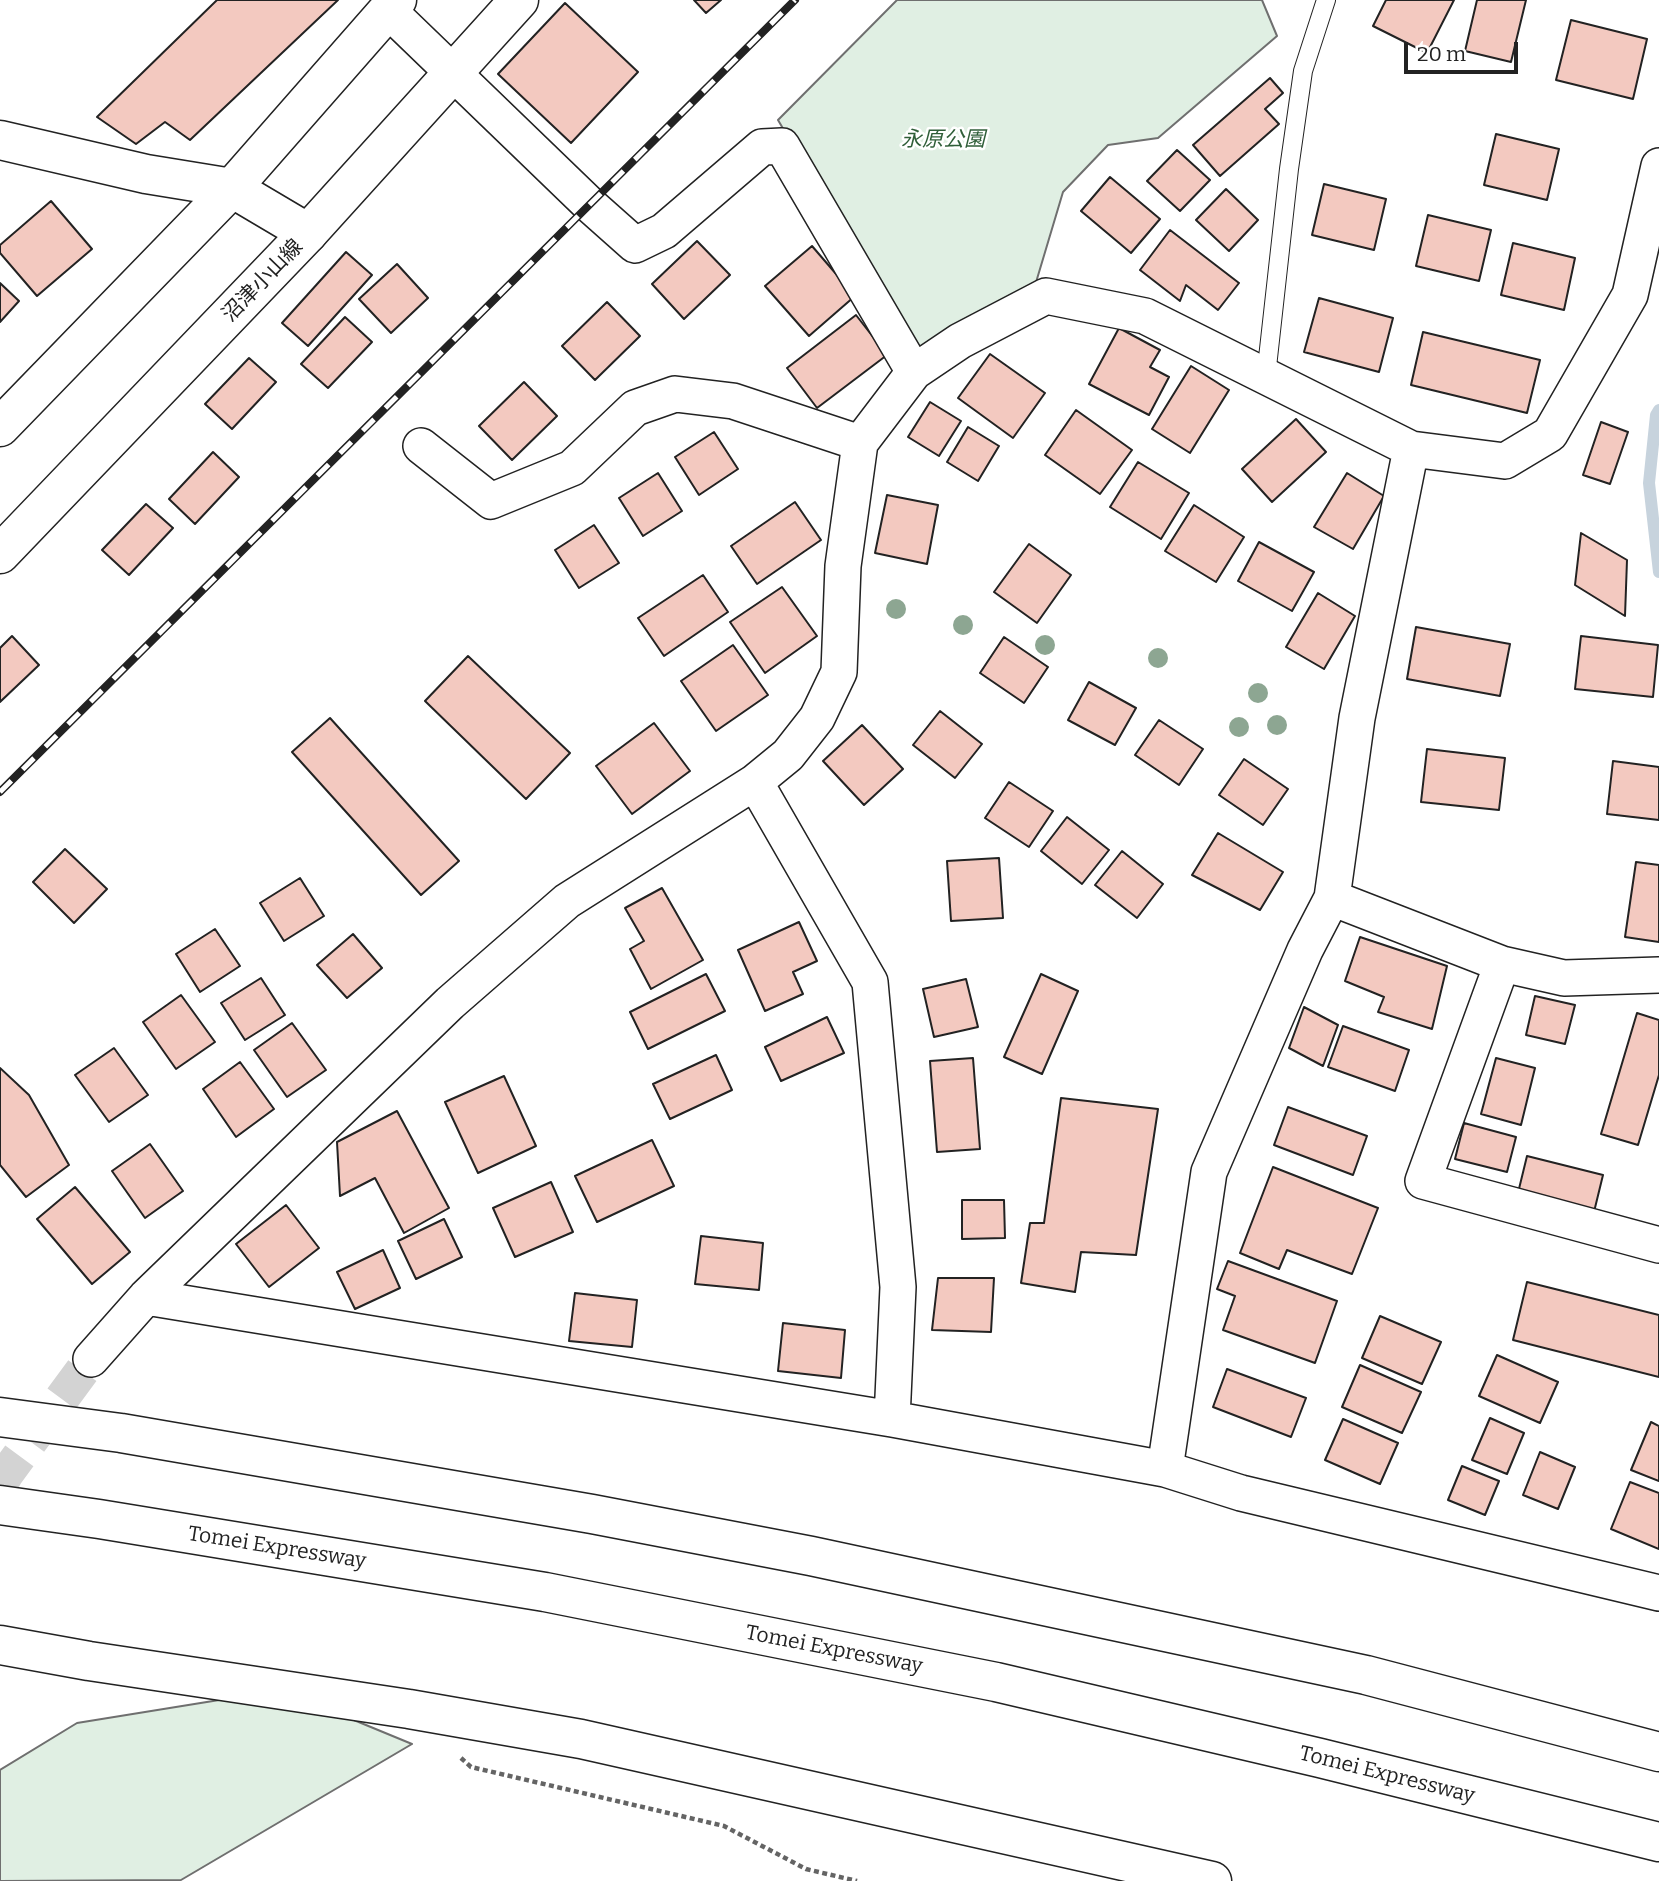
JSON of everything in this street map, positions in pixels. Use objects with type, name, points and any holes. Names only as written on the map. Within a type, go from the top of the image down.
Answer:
[{"type":"main road","name":"沼津小山線","points":[[0,554],[308,233],[519,0]]},
{"type":"main road","points":[[0,427],[232,188],[393,5]]},
{"type":"main road","points":[[0,140],[146,174],[232,188],[308,233]]},
{"type":"main road","points":[[0,1417],[121,1433],[592,1514],[824,1558],[1366,1675],[1659,1752]]},
{"type":"main road","name":"Tomei Expressway","points":[[0,1505],[545,1592],[982,1679],[1320,1758],[1659,1842]]},
{"type":"main road","points":[[0,1645],[409,1709],[581,1739],[1212,1881]]},
{"type":"street","points":[[393,5],[454,73],[635,245],[664,231],[762,147],[782,146],[914,372]]},
{"type":"street","points":[[91,1359],[146,1297],[450,1003],[567,901],[755,782],[788,755],[817,718],[839,672],[843,566],[860,443],[914,372],[960,341],[1046,296],[1145,316],[1412,449],[1505,461],[1550,434],[1630,295],[1659,166]]},
{"type":"street","points":[[421,446],[491,501],[572,468],[635,408],[676,394],[733,401],[860,443]]},
{"type":"street","points":[[1165,1469],[1209,1172],[1306,950],[1332,898],[1357,718],[1412,449]]},
{"type":"street","points":[[755,782],[870,982],[898,1287],[892,1419]]},
{"type":"street","points":[[1332,898],[1502,964],[1564,978],[1659,975]]},
{"type":"street","points":[[1502,964],[1423,1181],[1659,1245]]},
{"type":"street","points":[[146,1297],[892,1419],[1165,1469],[1241,1493],[1659,1593]]},
{"type":"lane","points":[[1266,376],[1303,71],[1326,0]]},
{"type":"path","points":[[453,1751],[471,1767],[724,1826],[806,1869],[857,1881]]},
{"type":"green space","name":"永原公園","points":[[897,0],[1262,0],[1277,36],[1158,138],[1108,145],[1063,192],[1034,289],[919,360],[778,120]]},
{"type":"green space","points":[[281,1690],[412,1744],[181,1880],[0,1881],[0,1770],[77,1723]]},
{"type":"building","points":[[217,0],[338,0],[190,140],[165,122],[136,144],[97,117]]},
{"type":"building","points":[[694,0],[721,0],[706,13]]},
{"type":"building","points":[[1386,0],[1454,0],[1427,53],[1373,26]]},
{"type":"building","points":[[1477,0],[1526,0],[1511,62],[1465,51]]},
{"type":"building","points":[[565,3],[638,72],[571,143],[498,74]]},
{"type":"building","points":[[1571,20],[1647,39],[1633,99],[1556,80]]},
{"type":"building","points":[[1270,78],[1283,93],[1265,109],[1279,124],[1220,176],[1193,145]]},
{"type":"building","points":[[1496,134],[1559,149],[1547,200],[1484,185]]},
{"type":"building","points":[[1177,150],[1210,180],[1180,211],[1147,181]]},
{"type":"building","points":[[1110,177],[1160,219],[1131,253],[1081,211]]},
{"type":"building","points":[[1324,184],[1386,199],[1374,250],[1312,235]]},
{"type":"building","points":[[1226,189],[1258,220],[1229,251],[1196,220]]},
{"type":"building","points":[[51,201],[92,249],[37,296],[0,253],[0,245]]},
{"type":"building","points":[[1428,215],[1491,230],[1479,281],[1416,266]]},
{"type":"building","points":[[1170,230],[1239,283],[1218,310],[1186,285],[1180,301],[1140,270]]},
{"type":"building","points":[[697,241],[730,275],[684,319],[652,284]]},
{"type":"building","points":[[1513,243],[1575,258],[1564,310],[1501,295]]},
{"type":"building","points":[[812,246],[855,296],[809,336],[765,286]]},
{"type":"building","points":[[346,252],[372,275],[308,346],[282,323]]},
{"type":"building","points":[[397,264],[428,298],[391,333],[359,299]]},
{"type":"building","points":[[0,283],[19,301],[0,322]]},
{"type":"building","points":[[1319,298],[1393,318],[1379,372],[1304,352]]},
{"type":"building","points":[[607,302],[640,336],[595,380],[562,346]]},
{"type":"building","points":[[856,315],[887,355],[817,408],[787,368]]},
{"type":"building","points":[[345,317],[372,342],[328,388],[301,364]]},
{"type":"building","points":[[1119,328],[1160,350],[1150,367],[1169,377],[1149,415],[1089,384]]},
{"type":"building","points":[[1423,332],[1540,360],[1527,413],[1411,385]]},
{"type":"building","points":[[990,354],[1045,393],[1013,438],[958,398]]},
{"type":"building","points":[[249,358],[276,382],[232,429],[205,404]]},
{"type":"building","points":[[1191,366],[1229,390],[1190,453],[1152,429]]},
{"type":"building","points":[[524,382],[557,416],[512,460],[479,426]]},
{"type":"building","points":[[930,402],[961,421],[939,456],[908,437]]},
{"type":"building","points":[[1076,410],[1132,450],[1100,494],[1045,455]]},
{"type":"building","points":[[1296,419],[1326,452],[1272,502],[1242,469]]},
{"type":"building","points":[[1601,422],[1628,432],[1610,484],[1583,475]]},
{"type":"building","points":[[968,427],[999,446],[978,481],[947,462]]},
{"type":"building","points":[[714,432],[738,469],[699,495],[675,457]]},
{"type":"building","points":[[213,452],[239,477],[195,524],[169,499]]},
{"type":"building","points":[[1138,462],[1189,493],[1161,539],[1110,507]]},
{"type":"building","points":[[658,473],[682,511],[643,536],[619,498]]},
{"type":"building","points":[[1347,473],[1384,496],[1353,549],[1314,527]]},
{"type":"building","points":[[887,495],[938,505],[927,564],[875,553]]},
{"type":"building","points":[[795,502],[821,540],[757,584],[731,546]]},
{"type":"building","points":[[146,504],[173,528],[129,575],[102,550]]},
{"type":"building","points":[[1194,505],[1244,537],[1216,582],[1165,551]]},
{"type":"building","points":[[594,525],[619,563],[579,588],[555,550]]},
{"type":"building","points":[[1581,533],[1627,560],[1625,616],[1575,585]]},
{"type":"building","points":[[1259,542],[1314,572],[1292,611],[1238,581]]},
{"type":"building","points":[[1029,544],[1071,575],[1037,623],[994,592]]},
{"type":"building","points":[[703,575],[728,612],[664,656],[638,618]]},
{"type":"building","points":[[782,587],[817,636],[765,673],[730,622]]},
{"type":"building","points":[[1318,593],[1355,616],[1324,669],[1286,647]]},
{"type":"building","points":[[1416,627],[1510,644],[1500,696],[1407,679]]},
{"type":"building","points":[[12,636],[39,665],[0,702],[0,648]]},
{"type":"building","points":[[1581,636],[1658,645],[1653,697],[1575,689]]},
{"type":"building","points":[[1004,637],[1048,667],[1024,703],[980,673]]},
{"type":"building","points":[[733,645],[768,695],[716,731],[681,681]]},
{"type":"building","points":[[468,656],[570,753],[526,799],[425,701]]},
{"type":"building","points":[[1089,682],[1136,708],[1115,745],[1068,720]]},
{"type":"building","points":[[940,711],[982,744],[955,778],[913,745]]},
{"type":"building","points":[[330,718],[459,861],[421,895],[292,752]]},
{"type":"building","points":[[1159,720],[1203,749],[1179,785],[1135,755]]},
{"type":"building","points":[[654,723],[690,771],[632,814],[596,766]]},
{"type":"building","points":[[862,725],[903,769],[864,805],[823,761]]},
{"type":"building","points":[[1427,749],[1505,758],[1499,810],[1421,802]]},
{"type":"building","points":[[1244,759],[1288,789],[1263,825],[1219,795]]},
{"type":"building","points":[[1613,761],[1659,767],[1659,820],[1607,814]]},
{"type":"building","points":[[1009,782],[1053,811],[1029,847],[985,818]]},
{"type":"building","points":[[1067,817],[1109,850],[1082,884],[1041,851]]},
{"type":"building","points":[[1218,833],[1283,872],[1260,910],[1192,875]]},
{"type":"building","points":[[65,849],[107,889],[74,923],[33,882]]},
{"type":"building","points":[[1122,851],[1163,884],[1137,918],[1095,885]]},
{"type":"building","points":[[999,858],[1003,918],[951,921],[947,861]]},
{"type":"building","points":[[1636,862],[1659,865],[1659,942],[1625,937]]},
{"type":"building","points":[[300,878],[324,916],[284,941],[260,903]]},
{"type":"building","points":[[662,888],[703,960],[651,989],[630,949],[644,941],[625,908]]},
{"type":"building","points":[[799,922],[817,961],[793,972],[803,994],[765,1011],[738,950]]},
{"type":"building","points":[[215,929],[240,966],[200,992],[176,954]]},
{"type":"building","points":[[353,934],[382,968],[347,998],[317,965]]},
{"type":"building","points":[[1360,937],[1447,966],[1432,1029],[1378,1012],[1384,997],[1345,981]]},
{"type":"building","points":[[706,974],[725,1011],[648,1049],[630,1012]]},
{"type":"building","points":[[1041,974],[1078,991],[1042,1074],[1004,1057]]},
{"type":"building","points":[[261,978],[285,1015],[245,1040],[221,1003]]},
{"type":"building","points":[[966,979],[978,1027],[934,1037],[923,989]]},
{"type":"building","points":[[181,995],[215,1042],[176,1069],[143,1022]]},
{"type":"building","points":[[1535,996],[1575,1005],[1565,1044],[1526,1035]]},
{"type":"building","points":[[1304,1007],[1338,1025],[1323,1066],[1289,1048]]},
{"type":"building","points":[[1637,1013],[1659,1020],[1659,1075],[1638,1145],[1601,1134]]},
{"type":"building","points":[[827,1017],[844,1053],[781,1081],[765,1047]]},
{"type":"building","points":[[292,1023],[326,1070],[287,1097],[254,1050]]},
{"type":"building","points":[[1343,1026],[1409,1050],[1395,1091],[1328,1067]]},
{"type":"building","points":[[114,1048],[148,1095],[109,1122],[75,1075]]},
{"type":"building","points":[[716,1055],[732,1090],[670,1119],[653,1084]]},
{"type":"building","points":[[973,1058],[980,1149],[937,1152],[930,1061]]},
{"type":"building","points":[[1496,1058],[1535,1068],[1521,1125],[1481,1114]]},
{"type":"building","points":[[240,1062],[274,1109],[236,1137],[203,1089]]},
{"type":"building","points":[[0,1068],[29,1095],[69,1165],[26,1197],[0,1165]]},
{"type":"building","points":[[504,1076],[536,1146],[478,1173],[445,1102]]},
{"type":"building","points":[[1061,1098],[1158,1109],[1136,1255],[1081,1252],[1075,1292],[1021,1283],[1030,1223],[1044,1223]]},
{"type":"building","points":[[1288,1107],[1367,1136],[1353,1175],[1274,1145]]},
{"type":"building","points":[[397,1111],[449,1208],[404,1233],[375,1178],[340,1196],[337,1142]]},
{"type":"building","points":[[1464,1123],[1516,1137],[1507,1172],[1455,1159]]},
{"type":"building","points":[[652,1140],[674,1186],[597,1222],[575,1176]]},
{"type":"building","points":[[150,1144],[183,1191],[145,1218],[112,1171]]},
{"type":"building","points":[[1527,1156],[1603,1175],[1593,1216],[1517,1197]]},
{"type":"building","points":[[1273,1167],[1378,1208],[1352,1274],[1287,1250],[1279,1269],[1240,1253]]},
{"type":"building","points":[[551,1182],[573,1232],[515,1257],[493,1208]]},
{"type":"building","points":[[75,1187],[130,1252],[92,1284],[37,1219]]},
{"type":"building","points":[[962,1200],[1004,1200],[1005,1238],[962,1239]]},
{"type":"building","points":[[286,1205],[319,1248],[269,1287],[236,1244]]},
{"type":"building","points":[[444,1219],[462,1257],[416,1279],[398,1241]]},
{"type":"building","points":[[701,1236],[763,1243],[759,1290],[695,1284]]},
{"type":"building","points":[[383,1250],[400,1288],[355,1309],[337,1272]]},
{"type":"building","points":[[1228,1261],[1337,1301],[1315,1363],[1223,1330],[1235,1296],[1217,1289]]},
{"type":"building","points":[[938,1278],[994,1278],[991,1332],[932,1330]]},
{"type":"building","points":[[1527,1282],[1659,1315],[1659,1377],[1513,1340]]},
{"type":"building","points":[[575,1293],[637,1300],[632,1347],[569,1341]]},
{"type":"building","points":[[1380,1316],[1441,1342],[1422,1384],[1362,1358]]},
{"type":"building","points":[[783,1323],[845,1330],[841,1378],[778,1371]]},
{"type":"building","points":[[1497,1355],[1558,1382],[1540,1423],[1479,1396]]},
{"type":"building","points":[[1360,1365],[1421,1392],[1402,1433],[1342,1407]]},
{"type":"building","points":[[1227,1369],[1306,1398],[1291,1437],[1213,1407]]},
{"type":"building","points":[[1490,1418],[1524,1433],[1507,1474],[1472,1460]]},
{"type":"building","points":[[1343,1419],[1398,1443],[1380,1484],[1325,1460]]},
{"type":"building","points":[[1651,1422],[1659,1426],[1659,1481],[1631,1470]]},
{"type":"building","points":[[1540,1452],[1575,1467],[1558,1509],[1523,1495]]},
{"type":"building","points":[[1462,1466],[1499,1481],[1485,1515],[1448,1500]]},
{"type":"building","points":[[1630,1482],[1659,1493],[1659,1549],[1611,1529]]},
{"type":"waterway","points":[[1659,410],[1656,415],[1649,483],[1659,572]]},
{"type":"tunnel","points":[[0,1485],[91,1359]]},
{"type":"railway","points":[[0,792],[795,0]]}]
